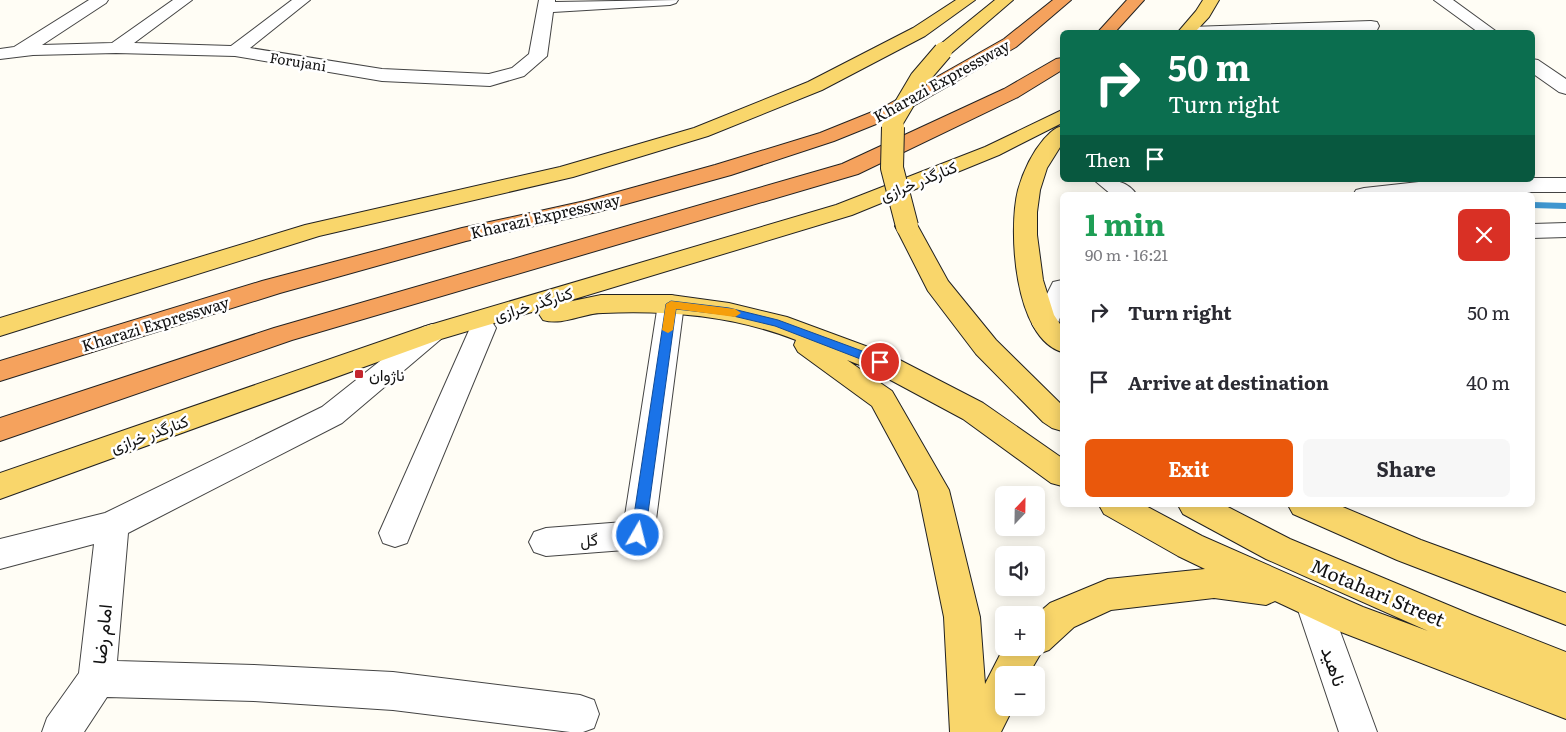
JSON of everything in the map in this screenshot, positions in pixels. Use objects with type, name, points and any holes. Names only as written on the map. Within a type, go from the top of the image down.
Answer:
[{"type":"highway","name":"Kharazi Expressway","points":[[0,371],[271,287],[462,234],[589,207],[722,170],[827,137],[889,112],[1002,48],[1063,0]]},
{"type":"highway","points":[[1108,30],[1136,0]]},
{"type":"highway","points":[[0,430],[283,334],[850,169],[1011,93],[1060,64]]},
{"type":"main road","points":[[0,327],[101,294],[313,230],[565,172],[701,132],[815,86],[919,32],[967,0]]},
{"type":"main road","points":[[1005,0],[943,51],[919,79],[893,123],[892,168],[907,226],[937,285],[986,347],[1053,414],[1060,419]]},
{"type":"main road","points":[[1188,30],[1203,14],[1211,0]]},
{"type":"main road","name":"کنارگذر خرازی","points":[[0,486],[432,333],[844,210],[992,151],[1060,132]]},
{"type":"main road","points":[[1060,133],[1039,162],[1030,188],[1025,222],[1030,278],[1045,324],[1060,341]]},
{"type":"main road","points":[[432,333],[483,328],[601,304],[671,304],[729,312],[778,323],[880,362],[973,411],[1060,473]]},
{"type":"main road","points":[[778,323],[882,399],[933,490],[962,617],[969,732]]},
{"type":"main road","points":[[1119,507],[1190,546],[1354,620],[1566,700]]},
{"type":"main road","name":"Motahari Street","points":[[1198,507],[1278,549],[1459,627],[1566,670]]},
{"type":"main road","points":[[1309,507],[1409,550],[1566,609]]},
{"type":"main road","points":[[1045,630],[1062,615],[1108,595],[1214,583],[1303,597]]},
{"type":"main road","points":[[981,732],[995,703]]},
{"type":"street","points":[[0,70],[100,0]]},
{"type":"street","points":[[116,48],[184,0]]},
{"type":"street","points":[[235,51],[302,0]]},
{"type":"street","points":[[547,3],[670,0]]},
{"type":"street","points":[[1442,0],[1485,30]]},
{"type":"street","name":"Forujani","points":[[0,54],[27,50],[116,48],[235,51],[382,75],[490,80],[518,72],[538,56],[547,3]]},
{"type":"street","points":[[1251,30],[1371,26]]},
{"type":"street","points":[[1535,66],[1561,81]]},
{"type":"street","points":[[1108,182],[1122,192]]},
{"type":"street","points":[[1390,192],[1451,185],[1566,185]]},
{"type":"street","points":[[1535,231],[1566,230]]},
{"type":"street","points":[[1045,324],[1060,292]]},
{"type":"street","name":"گل","points":[[546,542],[638,535],[671,304]]},
{"type":"street","points":[[395,534],[483,328]]},
{"type":"street","points":[[0,554],[112,525],[332,415],[432,333]]},
{"type":"street","name":"امام رضا","points":[[61,732],[96,679],[112,525]]},
{"type":"street","name":"ناهید","points":[[1303,597],[1358,732]]},
{"type":"street","points":[[96,679],[254,683],[393,691],[580,714]]},
{"type":"waterway","points":[[1535,205],[1566,206]]},
{"type":"slow traffic","points":[[668,330],[671,304],[735,313]]},
{"type":"place","name":"ناژوان","points":[[359,374]]},
{"type":"route","points":[[638,535],[671,304],[729,312],[778,323],[880,362]]}]
